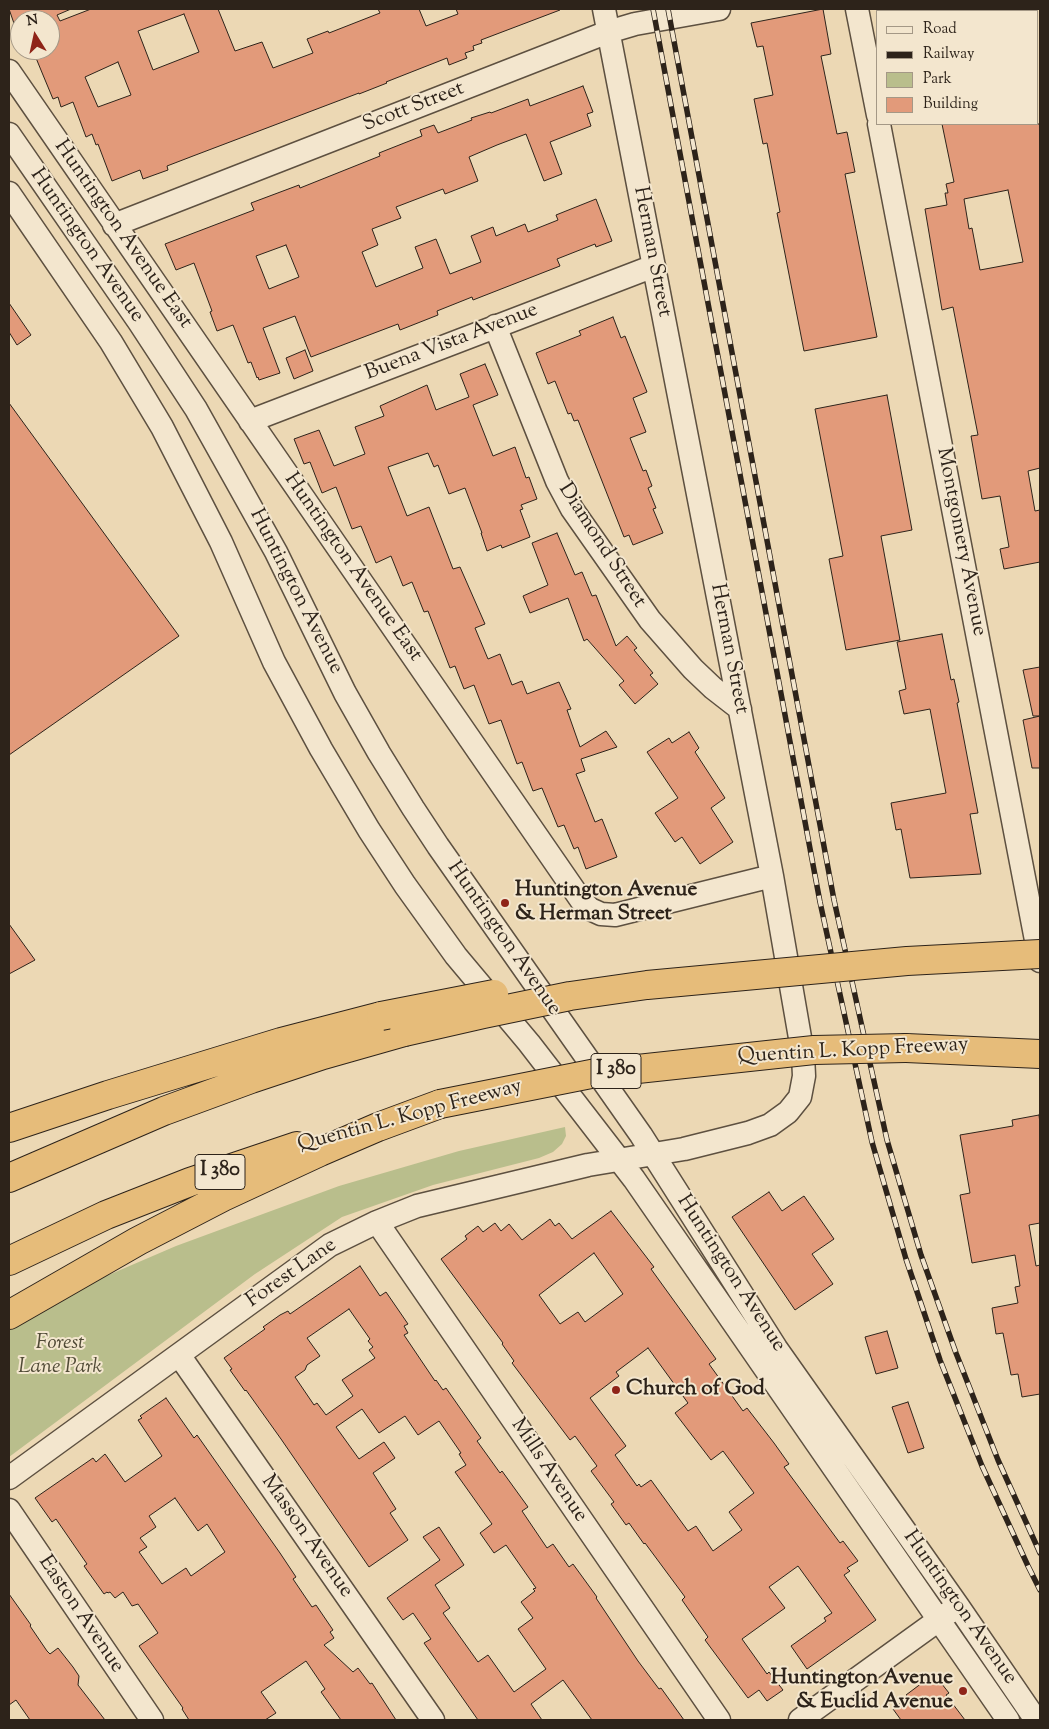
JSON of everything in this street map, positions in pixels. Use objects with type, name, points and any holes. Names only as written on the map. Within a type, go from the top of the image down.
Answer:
[{"type":"highway","points":[[9,1178],[164,1110],[242,1082],[404,1032],[483,1014],[570,996],[647,985],[1040,948]]},
{"type":"highway","points":[[907,961],[1040,954]]},
{"type":"highway","points":[[9,1128],[108,1095],[280,1042],[381,1016],[526,989],[586,983],[757,974]]},
{"type":"highway","name":"Quentin L. Kopp Freeway","points":[[9,1261],[106,1215],[190,1182],[286,1150],[440,1104],[591,1074],[804,1050],[1040,1044]]},
{"type":"highway","points":[[906,1048],[1040,1054]]},
{"type":"highway","points":[[9,1315],[138,1242],[224,1197],[378,1127],[440,1104]]},
{"type":"street","name":"Herman Street","points":[[604,9],[772,876],[803,1055],[804,1076],[800,1097],[788,1112],[770,1125],[748,1133],[684,1149],[618,1160]]},
{"type":"street","name":"Scott Street","points":[[114,225],[608,32],[635,24],[719,9]]},
{"type":"street","points":[[857,9],[876,105]]},
{"type":"street","name":"Huntington Avenue East","points":[[9,72],[581,900],[590,909],[601,914],[615,915],[772,876]]},
{"type":"street","name":"Montgomery Avenue","points":[[879,125],[1032,872],[1040,961]]},
{"type":"street","name":"Huntington Avenue","points":[[9,134],[139,322],[196,409],[268,535],[346,694],[402,791],[438,846],[654,1154],[776,1348],[1036,1720]]},
{"type":"street","name":"Huntington Avenue","points":[[9,193],[111,342],[162,427],[221,542],[274,662],[320,749],[352,803],[456,956],[529,1043],[639,1187],[1008,1720]]},
{"type":"street","name":"Buena Vista Avenue","points":[[250,420],[654,266]]},
{"type":"street","name":"Diamond Street","points":[[495,326],[556,481],[572,509],[655,627],[693,669],[713,688],[740,709]]},
{"type":"street","name":"Forest Lane","points":[[9,1478],[330,1245],[377,1222],[417,1206],[588,1165],[618,1160]]},
{"type":"street","name":"Mills Avenue","points":[[377,1222],[719,1720]]},
{"type":"street","name":"Masson Avenue","points":[[179,1355],[433,1720]]},
{"type":"street","name":"Easton Avenue","points":[[9,1510],[152,1720]]},
{"type":"street","points":[[800,1720],[958,1606]]},
{"type":"green space","name":"Forest Lane Park","points":[[565,1127],[566,1136],[562,1144],[553,1152],[539,1158],[433,1185],[342,1217],[255,1274],[9,1457],[9,1327],[83,1286],[176,1246],[339,1186],[459,1151]]},
{"type":"building","points":[[9,9],[71,9],[60,14],[60,10],[10,10],[10,12]]},
{"type":"building","points":[[91,9],[218,9],[235,51],[262,42],[273,68],[313,53],[307,39],[328,31],[329,33],[380,13],[378,9],[419,9],[426,26],[458,14],[456,9],[560,9],[481,40],[482,43],[473,46],[474,50],[465,53],[467,58],[449,65],[447,58],[359,94],[167,166],[168,170],[143,179],[140,170],[112,181],[98,144],[96,145],[92,134],[86,137],[73,102],[61,107],[58,97],[53,99],[37,60],[60,60],[60,21]],"holes":[[[184,14],[199,52],[153,70],[138,31]],[[118,62],[131,95],[98,107],[85,77]]]},
{"type":"building","points":[[823,9],[831,54],[821,56],[837,134],[847,132],[855,172],[845,174],[877,337],[804,351],[777,213],[780,212],[767,143],[763,144],[754,99],[773,95],[763,46],[757,47],[751,23]]},
{"type":"building","points":[[583,86],[593,112],[587,114],[591,126],[550,142],[562,174],[544,181],[526,134],[469,157],[478,181],[445,194],[443,189],[396,207],[401,218],[372,229],[378,245],[362,252],[376,287],[423,268],[415,247],[436,239],[450,274],[481,262],[471,236],[493,227],[496,236],[525,224],[528,232],[558,220],[556,215],[596,199],[612,241],[596,247],[595,244],[557,259],[560,266],[473,300],[472,297],[437,311],[438,315],[400,330],[398,324],[311,357],[295,316],[263,328],[280,373],[259,380],[251,362],[248,363],[233,325],[217,331],[210,312],[212,311],[194,263],[176,270],[165,244],[254,210],[251,203],[299,185],[300,188],[380,156],[379,153],[422,136],[420,130],[434,125],[438,133],[472,120],[471,118],[491,113],[528,99],[530,106]],"holes":[[[286,245],[299,277],[269,289],[256,256]]]},
{"type":"building","points":[[1040,124],[1040,468],[1028,471],[1035,511],[1040,510],[1040,562],[1004,569],[1000,549],[1009,547],[1000,496],[982,499],[971,436],[978,435],[953,307],[942,310],[925,209],[947,205],[945,193],[948,193],[946,184],[954,182],[942,125]],"holes":[[[1008,190],[1023,262],[980,270],[972,228],[969,229],[964,199]]]},
{"type":"building","points":[[9,303],[31,335],[17,345],[9,332]]},
{"type":"building","points":[[613,317],[621,338],[625,336],[647,392],[633,398],[646,432],[630,438],[643,471],[646,470],[652,486],[648,488],[656,508],[653,509],[663,533],[633,545],[629,535],[624,537],[578,420],[574,421],[571,413],[568,414],[555,381],[548,384],[536,353],[581,335],[579,331]]},
{"type":"building","points":[[305,350],[313,371],[294,379],[286,358]]},
{"type":"building","points":[[485,364],[498,395],[473,405],[493,456],[515,447],[526,478],[529,477],[537,499],[521,505],[523,509],[520,510],[530,537],[502,548],[501,545],[487,551],[465,488],[449,494],[438,465],[434,467],[428,453],[388,467],[407,516],[429,507],[453,569],[460,567],[485,624],[475,628],[488,659],[500,654],[512,685],[522,681],[527,694],[559,682],[571,709],[567,710],[580,747],[606,731],[617,747],[581,759],[585,771],[576,774],[595,822],[602,819],[617,857],[586,869],[578,847],[574,849],[564,825],[558,827],[542,788],[533,791],[522,762],[517,764],[501,720],[489,724],[474,685],[464,689],[455,666],[450,668],[428,611],[424,612],[412,582],[403,586],[391,556],[376,563],[361,526],[352,529],[336,487],[322,493],[310,462],[304,464],[294,439],[319,430],[334,466],[365,454],[355,427],[384,416],[380,406],[427,385],[436,410],[469,397],[460,374]]},
{"type":"building","points":[[887,395],[912,530],[881,536],[900,640],[846,650],[829,559],[843,556],[815,409]]},
{"type":"building","points":[[9,403],[179,636],[9,755]]},
{"type":"building","points":[[557,533],[575,575],[582,572],[592,596],[596,595],[616,646],[627,636],[637,648],[634,650],[653,673],[650,675],[658,684],[635,704],[619,685],[624,681],[587,639],[584,641],[568,598],[530,613],[523,596],[548,585],[532,543]]},
{"type":"building","points":[[942,634],[951,680],[954,679],[959,702],[957,703],[978,813],[970,814],[981,874],[910,878],[901,829],[896,830],[891,803],[946,793],[930,709],[904,714],[899,691],[906,689],[897,642]]},
{"type":"building","points":[[1040,667],[1040,716],[1033,716],[1023,670]]},
{"type":"building","points":[[1040,716],[1040,768],[1032,768],[1023,720]]},
{"type":"building","points":[[689,732],[699,748],[695,752],[725,798],[711,808],[733,842],[700,864],[682,837],[675,842],[655,813],[678,798],[647,752],[669,738],[672,743]]},
{"type":"building","points":[[9,924],[35,960],[9,974]]},
{"type":"building","points":[[1039,1115],[1040,1223],[1029,1225],[1036,1266],[1040,1265],[1040,1394],[1022,1397],[1018,1374],[1011,1375],[1003,1333],[996,1334],[992,1308],[1018,1303],[1015,1287],[1020,1286],[1015,1255],[972,1263],[960,1195],[970,1193],[960,1135],[1013,1126],[1012,1120]]},
{"type":"building","points":[[769,1192],[782,1211],[804,1196],[834,1239],[812,1254],[833,1284],[795,1310],[732,1217]]},
{"type":"building","points":[[611,1211],[654,1267],[651,1269],[716,1359],[709,1364],[743,1411],[747,1408],[774,1443],[789,1464],[784,1467],[840,1543],[843,1541],[858,1561],[847,1568],[850,1571],[844,1575],[876,1620],[807,1669],[791,1646],[826,1621],[824,1618],[832,1613],[798,1566],[769,1587],[785,1608],[742,1639],[767,1674],[769,1672],[783,1690],[767,1701],[759,1690],[748,1698],[705,1640],[708,1637],[682,1600],[685,1597],[645,1543],[629,1523],[626,1525],[611,1504],[614,1502],[591,1471],[597,1466],[575,1436],[570,1440],[512,1363],[514,1361],[503,1343],[441,1259],[467,1239],[465,1236],[478,1226],[483,1232],[495,1223],[501,1231],[509,1224],[522,1240],[550,1219],[555,1226],[559,1223],[572,1239]],"holes":[[[594,1253],[623,1294],[585,1322],[578,1312],[560,1324],[539,1295]],[[648,1348],[688,1403],[675,1413],[711,1460],[723,1451],[754,1493],[729,1512],[742,1530],[713,1551],[696,1526],[688,1531],[651,1480],[641,1487],[639,1484],[637,1486],[615,1455],[626,1446],[590,1398],[619,1376],[616,1372]]]},
{"type":"building","points":[[360,1266],[380,1296],[386,1292],[408,1324],[404,1326],[408,1333],[404,1335],[435,1381],[443,1390],[446,1388],[481,1438],[477,1441],[528,1507],[522,1511],[547,1548],[553,1544],[569,1567],[573,1564],[597,1597],[638,1661],[659,1689],[661,1688],[684,1720],[592,1720],[563,1680],[531,1704],[542,1720],[478,1720],[424,1643],[431,1639],[413,1613],[403,1620],[387,1598],[440,1560],[423,1537],[439,1527],[464,1565],[435,1585],[450,1608],[443,1613],[478,1662],[488,1655],[514,1692],[546,1669],[518,1629],[533,1618],[521,1602],[535,1591],[533,1589],[536,1588],[506,1545],[494,1553],[480,1533],[492,1524],[455,1472],[466,1465],[459,1454],[461,1453],[439,1421],[418,1435],[405,1416],[379,1433],[362,1409],[336,1427],[359,1459],[384,1442],[395,1458],[373,1473],[396,1509],[390,1513],[408,1540],[369,1567],[281,1439],[230,1370],[232,1369],[224,1358],[265,1329],[263,1327],[280,1315],[288,1311],[290,1314]],"holes":[[[349,1309],[370,1339],[368,1341],[373,1347],[369,1350],[375,1358],[342,1380],[353,1396],[326,1415],[317,1403],[314,1405],[295,1377],[320,1356],[307,1338]]]},
{"type":"building","points":[[887,1331],[898,1368],[876,1374],[865,1337]]},
{"type":"building","points":[[166,1398],[194,1438],[197,1435],[280,1553],[296,1577],[293,1579],[312,1607],[316,1605],[333,1630],[330,1632],[334,1638],[324,1645],[353,1672],[358,1668],[370,1684],[372,1683],[396,1720],[341,1720],[321,1692],[325,1689],[306,1661],[261,1692],[276,1713],[265,1720],[189,1720],[183,1708],[139,1646],[158,1633],[138,1604],[132,1606],[123,1592],[115,1598],[110,1592],[104,1594],[84,1566],[87,1564],[56,1519],[52,1522],[35,1498],[93,1458],[96,1462],[105,1454],[125,1482],[162,1456],[138,1420],[142,1418],[140,1416]],"holes":[[[175,1498],[198,1531],[207,1524],[225,1552],[191,1576],[186,1568],[162,1584],[139,1552],[147,1547],[140,1538],[156,1527],[149,1516]]]},
{"type":"building","points":[[908,1402],[924,1448],[908,1453],[892,1407]]},
{"type":"building","points":[[9,1594],[47,1651],[50,1654],[58,1648],[73,1667],[79,1676],[78,1685],[105,1720],[30,1720],[16,1700],[9,1705]]},
{"type":"building","points":[[934,1674],[949,1693],[946,1695],[965,1720],[901,1720],[893,1709],[908,1697],[906,1695]]},
{"type":"railway","points":[[653,9],[820,902],[872,1142],[906,1259],[940,1360],[982,1466],[1040,1590]]},
{"type":"railway","points":[[668,9],[834,900],[887,1140],[921,1255],[956,1353],[998,1460],[1040,1553]]},
{"type":"place","name":"Huntington Avenue & Herman Street","points":[[505,903]]},
{"type":"place","name":"Church of God","points":[[616,1390]]},
{"type":"place","name":"Huntington Avenue & Euclid Avenue","points":[[963,1691]]}]
